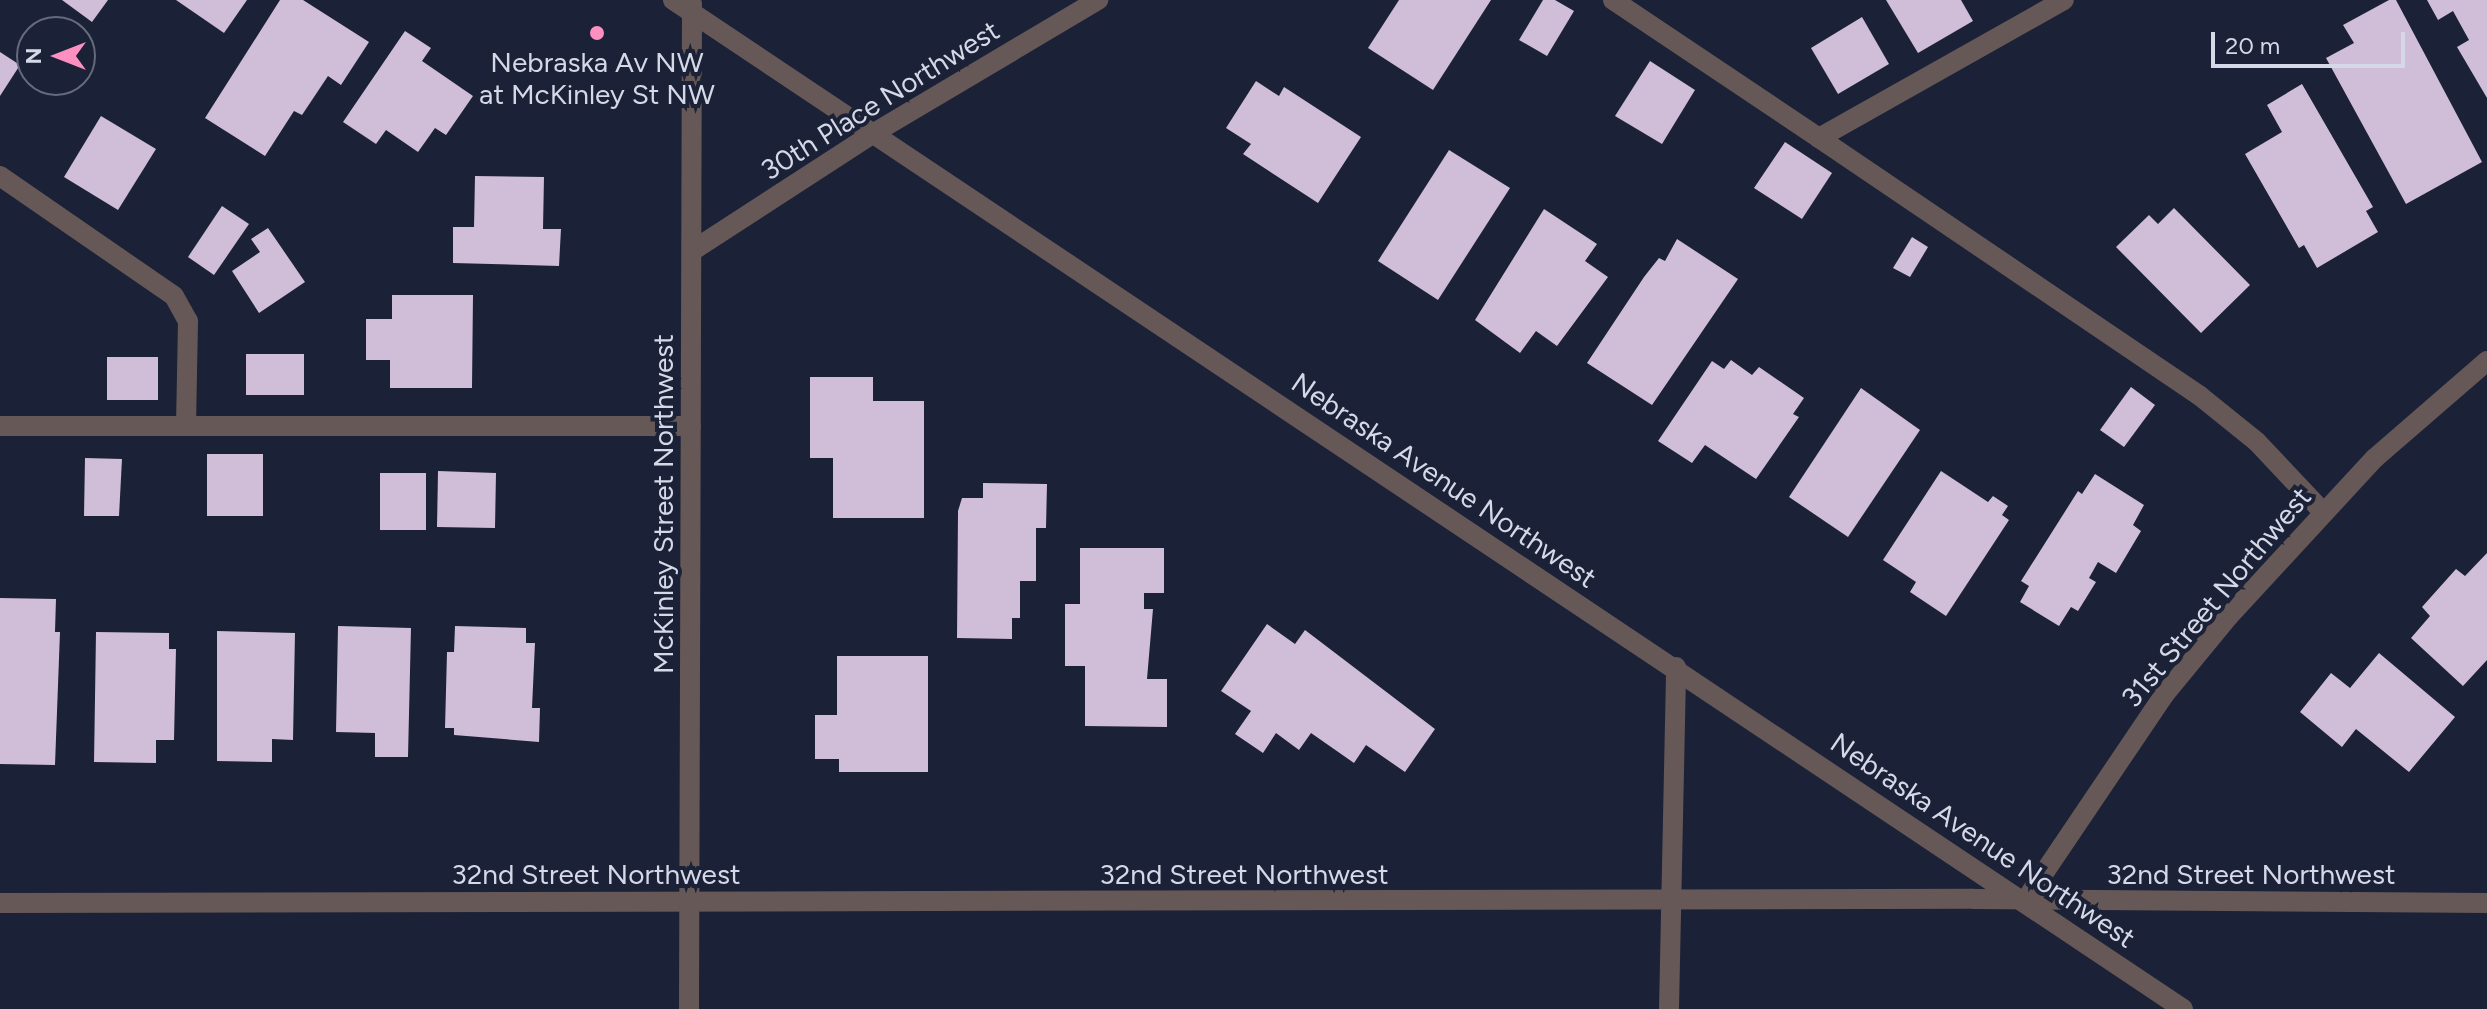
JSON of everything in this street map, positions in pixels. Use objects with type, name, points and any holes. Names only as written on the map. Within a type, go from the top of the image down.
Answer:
[{"type":"street","name":"Nebraska Avenue Northwest","points":[[673,0],[692,6],[874,133],[2183,1009]]},
{"type":"street","name":"30th Place Northwest","points":[[692,251],[874,133],[1098,0]]},
{"type":"street","points":[[1613,0],[2200,396],[2257,442],[2323,512]]},
{"type":"street","points":[[1819,138],[2064,0]]},
{"type":"street","name":"McKinley Street Northwest","points":[[689,1009],[692,6]]},
{"type":"street","points":[[0,176],[174,296],[188,321],[186,426]]},
{"type":"street","name":"31st Street Northwest","points":[[2025,901],[2164,695],[2323,512],[2487,361]]},
{"type":"street","points":[[0,426],[691,426]]},
{"type":"street","points":[[1669,1009],[1676,667]]},
{"type":"street","name":"32nd Street Northwest","points":[[0,903],[2487,903]]},
{"type":"building","points":[[62,0],[108,0],[96,16],[84,16]]},
{"type":"building","points":[[176,0],[247,0],[224,33]]},
{"type":"building","points":[[280,0],[303,0],[369,42],[341,85],[328,76],[302,115],[294,111],[265,156],[205,118]]},
{"type":"building","points":[[1399,0],[1491,0],[1433,90],[1368,48]]},
{"type":"building","points":[[1543,0],[1555,0],[1574,11],[1547,56],[1519,40]]},
{"type":"building","points":[[1886,0],[1961,0],[1973,21],[1918,53]]},
{"type":"building","points":[[2389,0],[2396,0],[2482,162],[2406,204],[2326,58],[2354,43],[2343,25]]},
{"type":"building","points":[[2427,0],[2487,0],[2487,98],[2457,47],[2469,40],[2453,11],[2438,20]]},
{"type":"building","points":[[1862,17],[1889,64],[1838,94],[1811,48]]},
{"type":"building","points":[[405,31],[431,48],[422,61],[473,96],[446,135],[435,128],[418,152],[386,130],[376,144],[343,122]]},
{"type":"building","points":[[0,52],[16,62],[16,71],[0,96]]},
{"type":"building","points":[[1650,61],[1695,90],[1662,144],[1615,116]]},
{"type":"building","points":[[1256,81],[1279,96],[1284,87],[1361,137],[1318,203],[1243,154],[1251,144],[1226,128]]},
{"type":"building","points":[[2302,84],[2373,207],[2366,211],[2378,232],[2317,268],[2304,245],[2299,248],[2245,154],[2282,132],[2267,105]]},
{"type":"building","points":[[101,116],[156,149],[118,210],[64,177]]},
{"type":"building","points":[[1785,142],[1832,173],[1802,219],[1754,188]]},
{"type":"building","points":[[1449,150],[1510,188],[1438,300],[1378,261]]},
{"type":"building","points":[[475,176],[544,177],[543,229],[561,229],[559,266],[453,263],[453,227],[474,227]]},
{"type":"building","points":[[222,206],[249,224],[214,275],[188,257]]},
{"type":"building","points":[[2174,208],[2250,285],[2201,333],[2116,247],[2149,215],[2158,224]]},
{"type":"building","points":[[1544,209],[1597,244],[1585,261],[1608,277],[1557,346],[1536,331],[1520,353],[1475,320]]},
{"type":"building","points":[[268,228],[305,282],[259,313],[232,271],[260,252],[251,239]]},
{"type":"building","points":[[1912,237],[1928,247],[1910,277],[1893,268]]},
{"type":"building","points":[[1677,239],[1738,279],[1652,405],[1587,363],[1644,277],[1659,258],[1665,261]]},
{"type":"building","points":[[392,295],[473,295],[472,388],[390,388],[390,360],[366,360],[366,319],[392,319]]},
{"type":"building","points":[[246,354],[304,354],[304,395],[246,395]]},
{"type":"building","points":[[107,357],[158,357],[158,400],[107,400]]},
{"type":"building","points":[[1731,360],[1752,375],[1759,367],[1804,398],[1793,414],[1799,417],[1756,479],[1705,445],[1692,463],[1658,441],[1712,361],[1724,369]]},
{"type":"building","points":[[810,377],[873,377],[873,401],[924,401],[924,518],[833,518],[833,458],[810,458]]},
{"type":"building","points":[[2131,387],[2155,405],[2124,447],[2100,430]]},
{"type":"building","points":[[1861,388],[1920,430],[1848,537],[1789,497]]},
{"type":"building","points":[[207,454],[263,454],[263,516],[207,516]]},
{"type":"building","points":[[85,458],[122,459],[119,516],[84,516]]},
{"type":"building","points":[[438,471],[496,473],[495,528],[437,527]]},
{"type":"building","points":[[1941,471],[1988,502],[1993,496],[2008,506],[2002,515],[2009,520],[1946,616],[1910,592],[1916,582],[1883,560]]},
{"type":"building","points":[[380,473],[426,473],[426,530],[380,530]]},
{"type":"building","points":[[2095,474],[2144,505],[2133,525],[2141,531],[2116,573],[2098,562],[2089,578],[2096,582],[2078,611],[2071,607],[2059,626],[2020,602],[2029,586],[2021,581],[2078,491],[2082,494]]},
{"type":"building","points":[[983,483],[1047,484],[1046,528],[1036,528],[1036,581],[1020,581],[1020,618],[1012,618],[1012,639],[957,638],[958,511],[962,498],[983,498]]},
{"type":"building","points":[[1080,548],[1164,548],[1164,593],[1144,593],[1144,609],[1153,609],[1147,679],[1167,679],[1167,727],[1085,726],[1085,666],[1065,666],[1065,604],[1080,604]]},
{"type":"building","points":[[2487,553],[2487,660],[2463,686],[2411,638],[2430,616],[2422,607],[2456,569],[2465,576]]},
{"type":"building","points":[[0,598],[56,599],[55,632],[60,632],[55,765],[0,764]]},
{"type":"building","points":[[1267,624],[1295,644],[1305,630],[1435,729],[1405,772],[1366,745],[1354,763],[1311,733],[1299,750],[1276,733],[1263,753],[1235,734],[1251,711],[1221,691]]},
{"type":"building","points":[[338,626],[411,628],[408,757],[375,757],[375,733],[336,732]]},
{"type":"building","points":[[455,626],[526,628],[526,643],[535,643],[532,708],[540,708],[539,742],[454,735],[454,728],[445,728],[447,652],[454,652]]},
{"type":"building","points":[[217,631],[295,633],[293,740],[272,739],[272,762],[217,761]]},
{"type":"building","points":[[96,632],[169,633],[169,649],[176,649],[174,740],[156,740],[156,763],[94,762]]},
{"type":"building","points":[[2379,653],[2455,717],[2409,772],[2356,729],[2342,747],[2300,712],[2331,673],[2350,688]]},
{"type":"building","points":[[837,656],[928,656],[928,772],[839,772],[839,759],[815,759],[815,715],[837,715]]},
{"type":"place","name":"Nebraska Av NW at McKinley St NW","points":[[597,33]]}]
